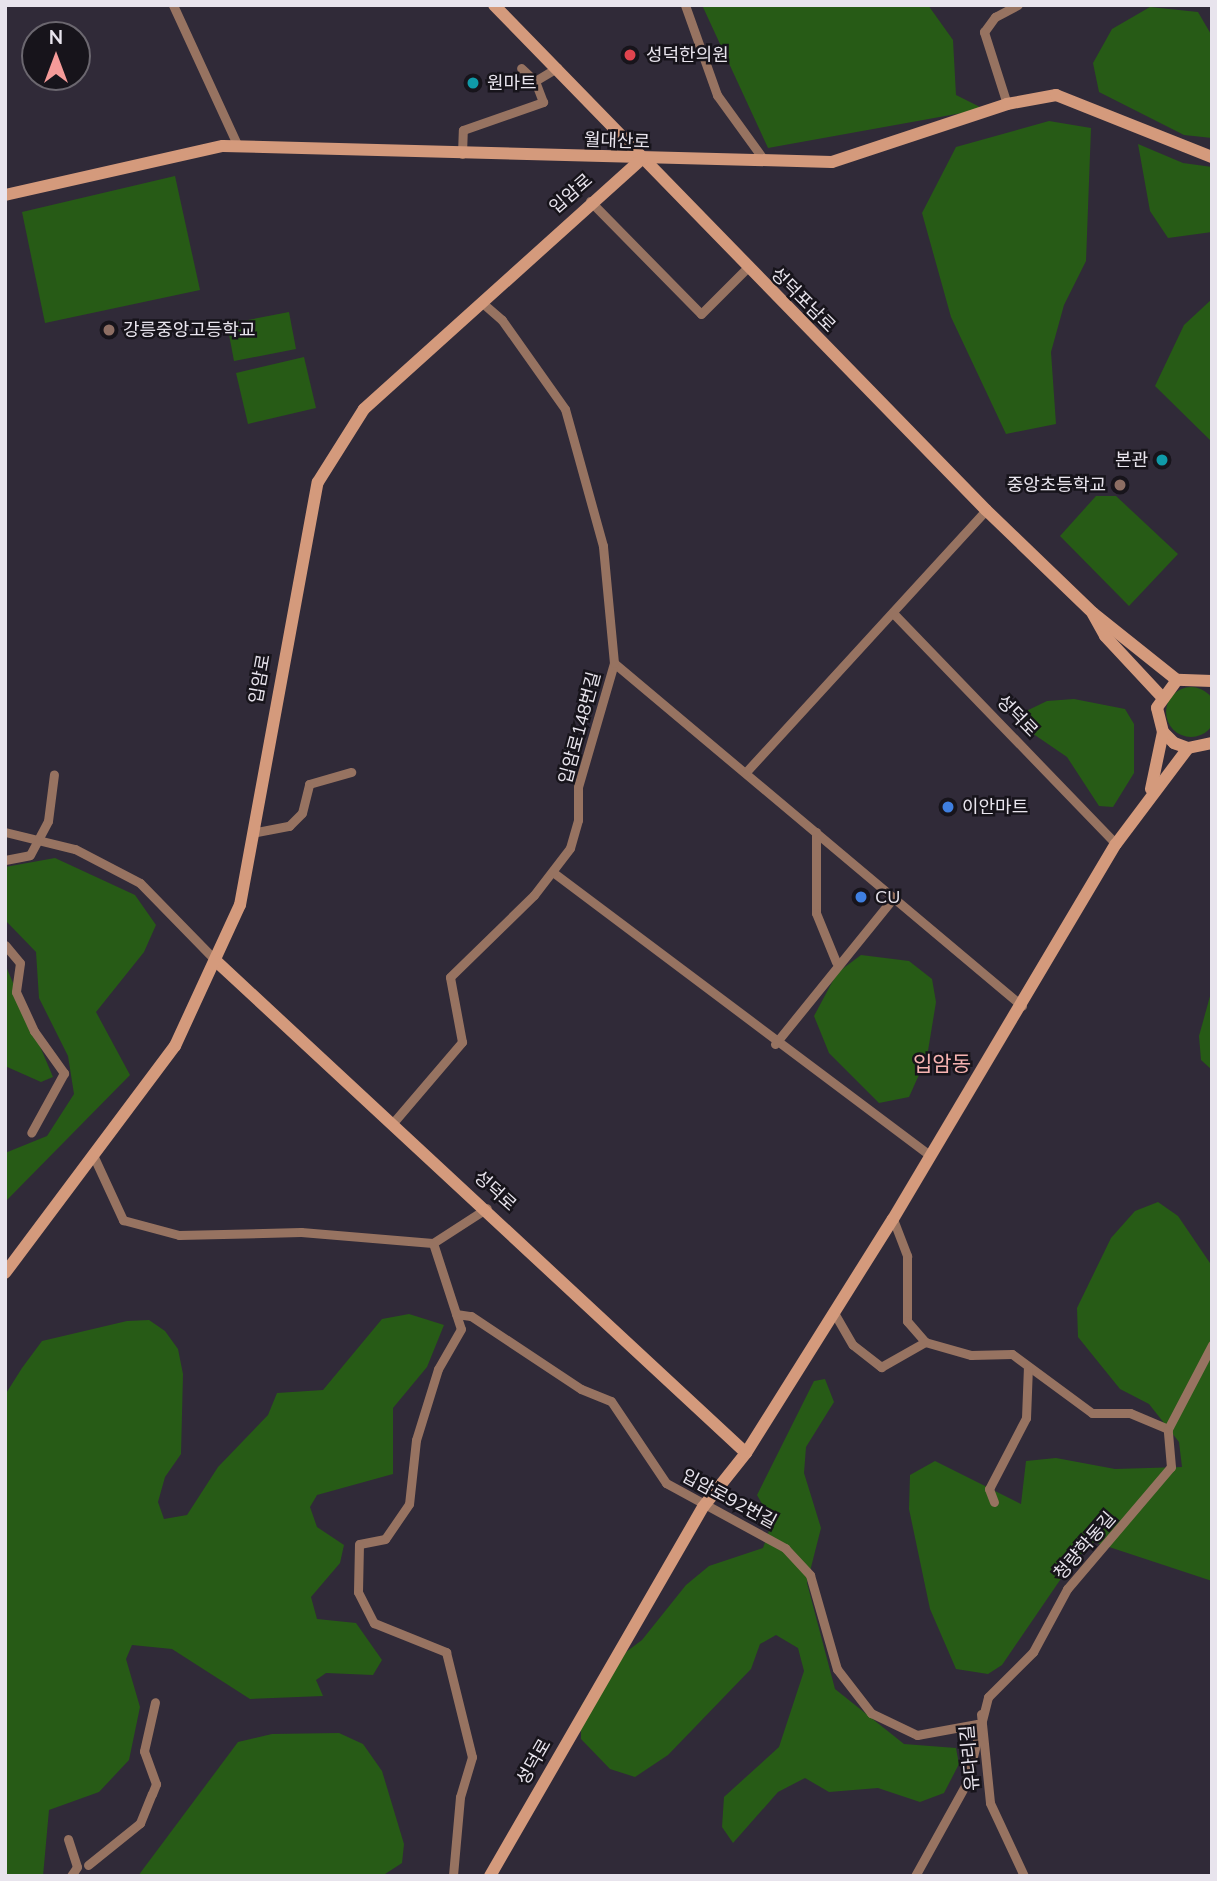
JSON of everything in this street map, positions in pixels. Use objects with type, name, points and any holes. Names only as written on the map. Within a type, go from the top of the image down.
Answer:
[{"type":"street","points":[[173,5],[238,146]]},
{"type":"street","name":"성덕포남로","points":[[494,5],[985,510],[1093,613]]},
{"type":"street","points":[[685,5],[717,95],[764,160]]},
{"type":"street","points":[[1007,104],[984,32],[995,17],[1018,5]]},
{"type":"street","points":[[462,154],[463,130],[542,102],[536,81],[521,68]]},
{"type":"street","points":[[536,81],[557,68]]},
{"type":"street","name":"월대산로","points":[[5,195],[238,146],[642,159],[832,162],[1007,104],[1056,95],[1212,157]]},
{"type":"street","name":"입암로","points":[[5,1273],[175,1046],[240,905],[317,482],[364,409],[589,200],[642,159]]},
{"type":"street","points":[[589,200],[701,314],[747,268]]},
{"type":"street","name":"입암로148번길","points":[[392,1124],[462,1042],[450,977],[554,873],[578,820],[578,788],[614,663],[603,546],[565,410],[521,356],[502,320],[481,302]]},
{"type":"street","points":[[746,772],[985,510]]},
{"type":"street","name":"성덕로","points":[[893,613],[1116,844]]},
{"type":"street","points":[[1093,613],[1177,680]]},
{"type":"street","points":[[1093,613],[1105,636],[1161,696],[1163,732],[1152,789]]},
{"type":"street","points":[[614,663],[1022,1006]]},
{"type":"street","points":[[1161,696],[1177,680],[1210,678]]},
{"type":"street","points":[[1163,732],[1188,748]]},
{"type":"street","points":[[1152,789],[1188,748],[1212,743]]},
{"type":"street","points":[[252,833],[289,826],[302,813],[309,784],[351,772]]},
{"type":"street","points":[[5,860],[30,855],[40,837],[54,774]]},
{"type":"street","name":"성덕로","points":[[490,1876],[703,1507],[746,1453],[893,1219],[1116,844],[1152,789]]},
{"type":"street","points":[[5,832],[40,837],[140,883],[216,961]]},
{"type":"street","points":[[816,832],[816,913],[836,962]]},
{"type":"street","points":[[554,873],[775,1044],[931,1156]]},
{"type":"street","points":[[775,1044],[836,962],[894,897]]},
{"type":"street","points":[[5,945],[20,963],[16,992],[34,1031],[64,1073],[31,1133]]},
{"type":"street","name":"성덕로","points":[[216,961],[392,1124],[488,1208],[746,1453]]},
{"type":"street","points":[[93,1155],[123,1220],[179,1236],[301,1231],[433,1243],[488,1208]]},
{"type":"street","points":[[893,1219],[907,1255],[907,1321],[925,1342],[971,1355],[1012,1354],[1092,1413],[1130,1413],[1168,1429],[1212,1346]]},
{"type":"street","points":[[433,1243],[461,1329],[438,1369],[415,1440],[409,1504],[385,1539],[359,1544],[358,1592],[374,1623],[446,1652],[472,1757],[460,1797],[453,1876]]},
{"type":"street","points":[[833,1311],[853,1345],[881,1367],[925,1342]]},
{"type":"street","name":"입암로92번길","points":[[456,1314],[471,1316],[581,1390],[611,1401],[666,1483],[703,1507],[761,1532],[810,1575],[837,1669],[871,1713],[917,1735],[977,1724]]},
{"type":"street","points":[[994,1502],[989,1489],[1026,1418],[1028,1367]]},
{"type":"street","name":"청량학동길","points":[[915,1876],[966,1784],[981,1712],[998,1684],[1033,1652],[1067,1589],[1171,1467],[1168,1429]]},
{"type":"street","points":[[71,1876],[140,1823],[156,1784],[144,1751],[155,1702]]},
{"type":"street","name":"유다리길","points":[[981,1712],[990,1803],[1024,1876]]},
{"type":"street","points":[[68,1839],[86,1867]]},
{"type":"green space","points":[[702,5],[928,5],[953,40],[956,95],[984,109],[768,148]]},
{"type":"green space","points":[[1150,7],[1198,12],[1212,36],[1212,138],[1184,135],[1099,92],[1093,63],[1112,29]]},
{"type":"green space","points":[[1049,121],[1091,128],[1086,261],[1064,305],[1051,352],[1056,424],[1006,434],[951,317],[922,213],[956,147]]},
{"type":"green space","points":[[1138,144],[1183,163],[1212,167],[1212,232],[1168,238],[1150,211]]},
{"type":"green space","points":[[175,176],[200,290],[45,323],[22,212]]},
{"type":"green space","points":[[1212,299],[1212,442],[1155,386],[1184,325]]},
{"type":"green space","points":[[289,312],[296,349],[234,361],[227,324]]},
{"type":"green space","points":[[304,357],[316,408],[248,424],[236,373]]},
{"type":"green space","points":[[1096,496],[1116,496],[1178,554],[1129,606],[1060,536]]},
{"type":"green space","points":[[1191,687],[1209,694],[1216,712],[1209,730],[1191,737],[1173,730],[1166,712],[1173,694]]},
{"type":"green space","points":[[1074,699],[1125,709],[1134,724],[1134,773],[1113,807],[1099,806],[1067,757],[1029,731],[1020,714],[1047,701]]},
{"type":"green space","points":[[55,858],[135,895],[156,925],[144,952],[96,1012],[130,1075],[5,1202],[5,1153],[47,1136],[74,1094],[68,1056],[39,998],[36,952],[5,920],[5,867]]},
{"type":"green space","points":[[861,955],[909,961],[932,979],[936,1002],[927,1057],[909,1097],[879,1103],[829,1053],[814,1016],[837,973]]},
{"type":"green space","points":[[5,964],[53,1077],[41,1082],[5,1066]]},
{"type":"green space","points":[[1212,989],[1212,1070],[1201,1060],[1199,1036]]},
{"type":"green space","points":[[1158,1202],[1178,1216],[1212,1266],[1212,1581],[1094,1542],[1071,1564],[1002,1665],[988,1674],[956,1669],[930,1609],[909,1509],[910,1475],[935,1461],[1021,1504],[1026,1461],[1056,1458],[1115,1469],[1182,1467],[1179,1442],[1149,1404],[1120,1389],[1078,1337],[1077,1308],[1111,1238],[1135,1211]]},
{"type":"green space","points":[[409,1314],[444,1325],[427,1367],[393,1408],[393,1474],[317,1495],[310,1507],[317,1527],[344,1545],[340,1563],[311,1597],[317,1619],[356,1623],[382,1660],[373,1675],[326,1673],[316,1680],[323,1696],[250,1699],[172,1649],[132,1645],[126,1659],[140,1707],[129,1760],[99,1792],[49,1810],[43,1876],[5,1876],[5,1395],[22,1368],[42,1341],[127,1321],[149,1320],[165,1331],[178,1349],[183,1374],[181,1454],[165,1477],[158,1502],[164,1519],[187,1515],[218,1467],[268,1415],[277,1393],[323,1390],[382,1319]]},
{"type":"green space","points":[[825,1379],[834,1402],[806,1447],[804,1473],[821,1528],[807,1583],[835,1689],[904,1744],[956,1748],[959,1764],[944,1793],[920,1802],[878,1788],[829,1792],[805,1778],[778,1792],[733,1843],[722,1827],[724,1797],[779,1747],[804,1671],[798,1648],[776,1635],[760,1644],[751,1669],[668,1755],[635,1777],[610,1769],[581,1739],[581,1706],[610,1664],[642,1640],[686,1585],[709,1566],[763,1548],[772,1522],[757,1495],[814,1381]]},
{"type":"green space","points":[[339,1733],[363,1744],[382,1771],[404,1844],[402,1863],[382,1876],[138,1876],[238,1742],[272,1734]]},
{"type":"place","name":"성덕한의원","points":[[630,55]]},
{"type":"place","name":"원마트","points":[[473,83]]},
{"type":"place","name":"강릉중앙고등학교","points":[[109,330]]},
{"type":"place","name":"본관","points":[[1162,460]]},
{"type":"place","name":"중앙초등학교","points":[[1120,485]]},
{"type":"place","name":"이안마트","points":[[948,807]]},
{"type":"place","name":"CU","points":[[861,897]]},
{"type":"district","name":"입암동","points":[[942,1063]]}]
